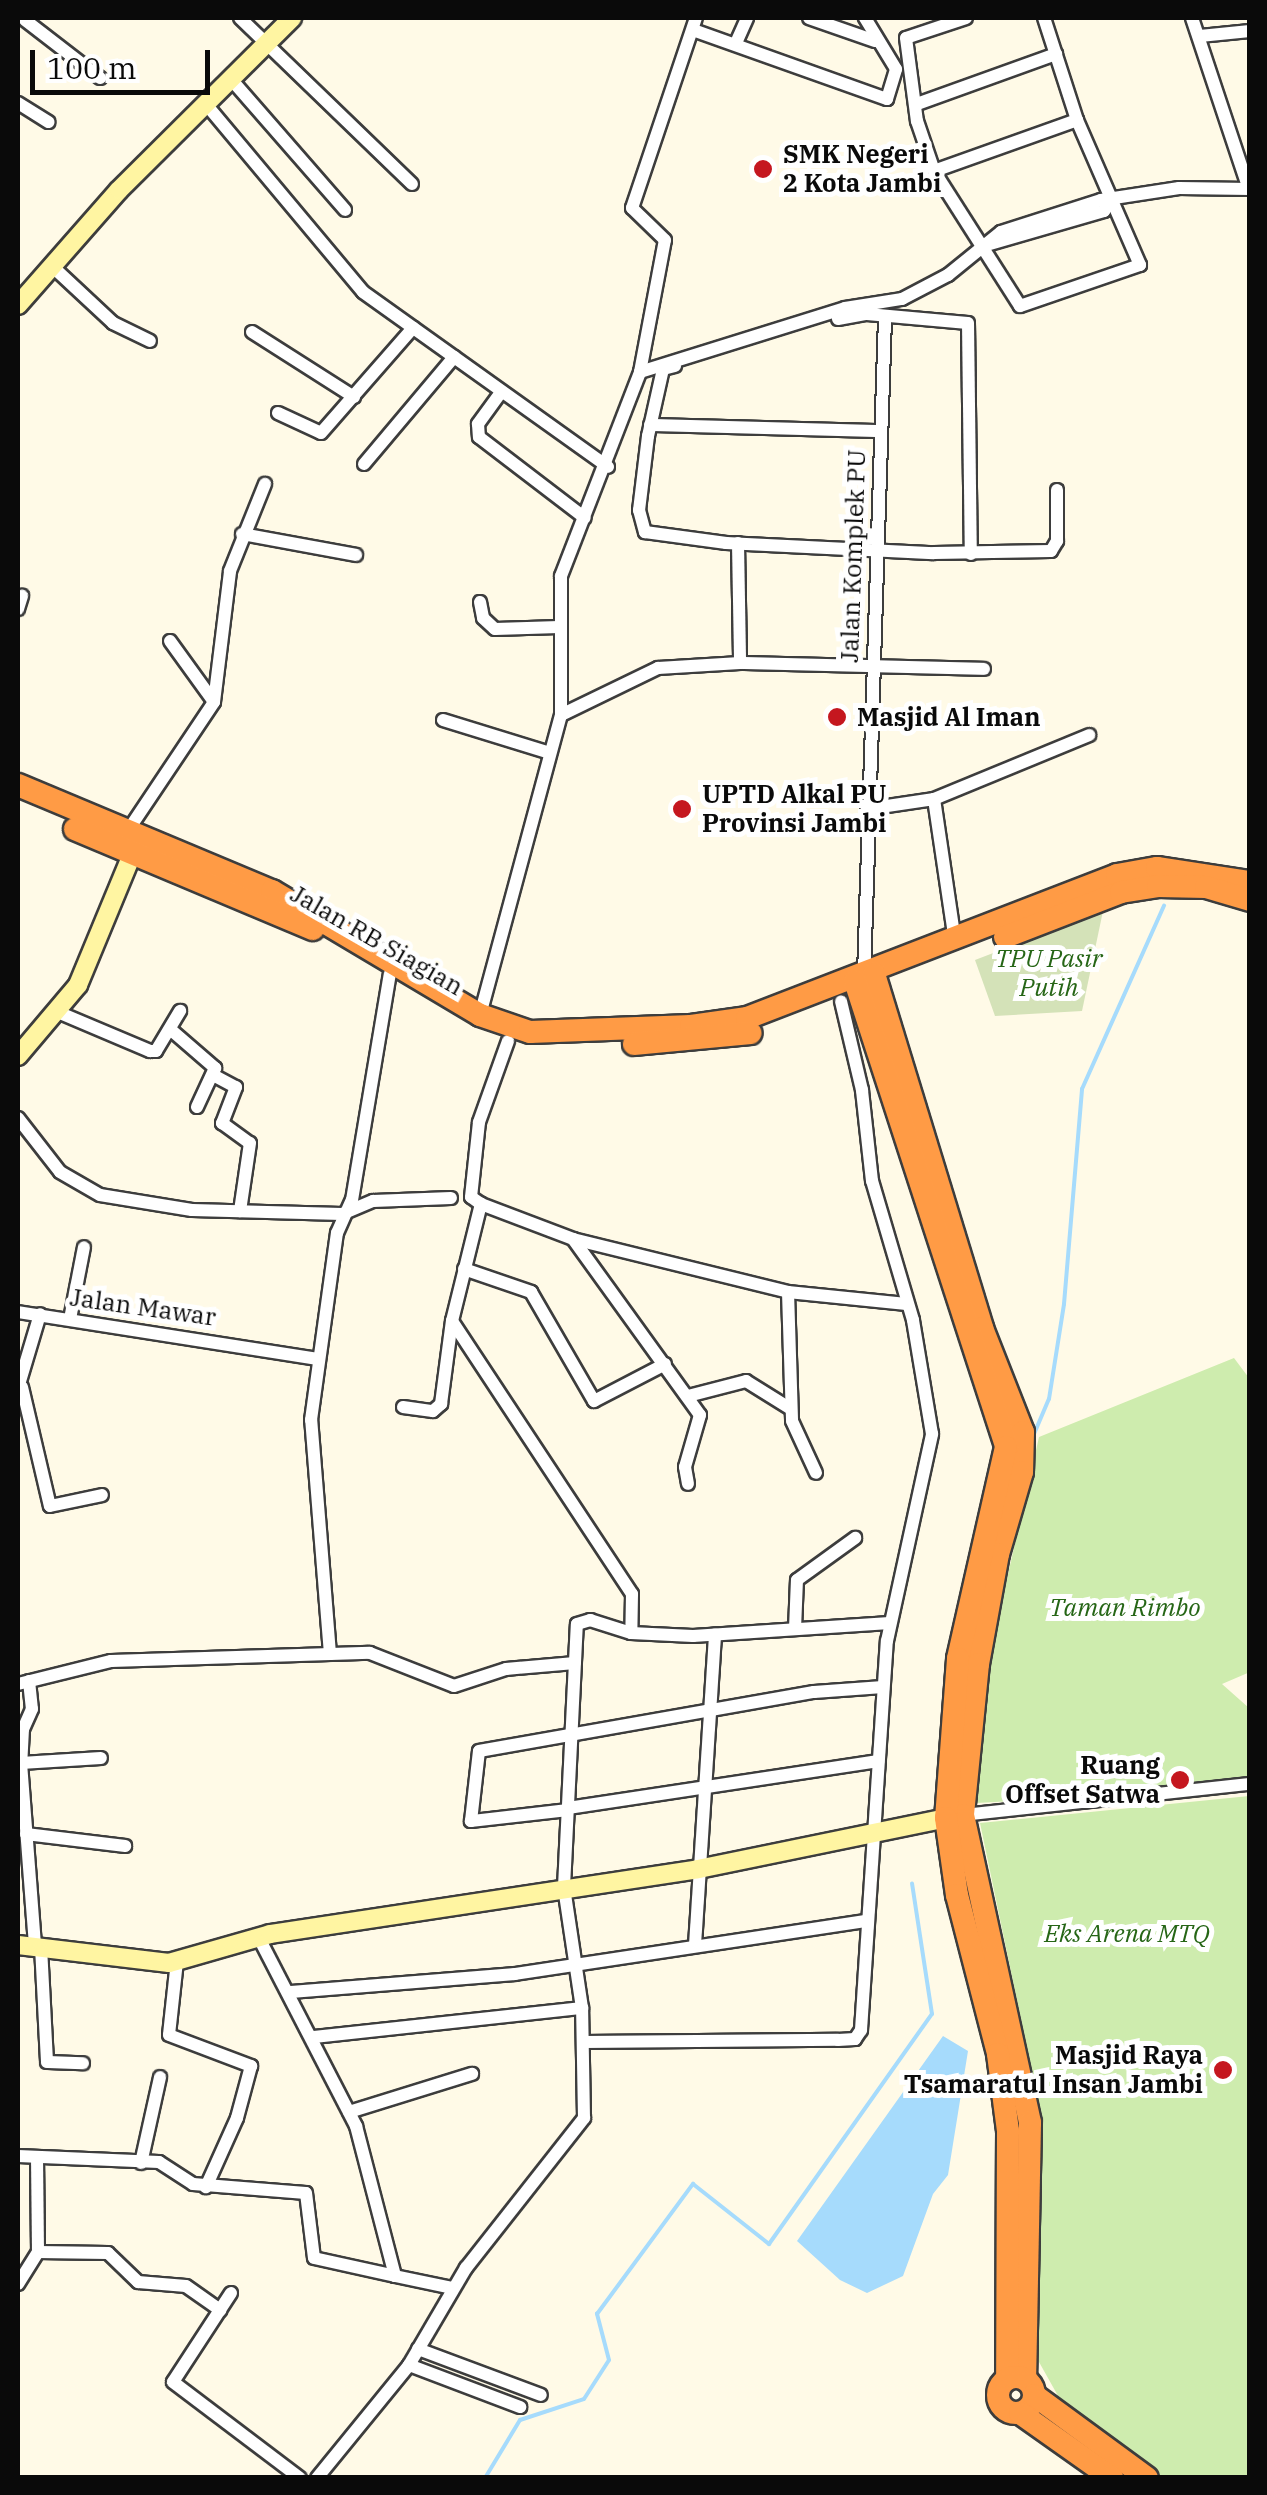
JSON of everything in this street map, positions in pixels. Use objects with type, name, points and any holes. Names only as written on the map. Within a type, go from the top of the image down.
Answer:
[{"type":"highway","name":"Jalan RB Siagian","points":[[18,785],[295,919],[476,1030],[508,1041],[550,1047],[723,1032]]},
{"type":"highway","name":"Jalan RB Siagian","points":[[18,802],[272,890],[480,1015],[530,1032],[723,1032]]},
{"type":"highway","points":[[862,986],[955,941],[1117,875],[1174,869],[1250,882]]},
{"type":"highway","points":[[723,1032],[1121,892],[1206,887],[1250,900]]},
{"type":"highway","points":[[862,986],[982,1328],[1023,1432],[1022,1472],[968,1662],[955,1817],[1030,2123],[1022,2392],[1112,2478]]},
{"type":"highway","points":[[1022,2392],[1147,2478]]},
{"type":"street","points":[[240,18],[412,184]]},
{"type":"street","points":[[18,305],[205,103],[292,18]]},
{"type":"street","points":[[736,43],[747,18]]},
{"type":"street","points":[[809,18],[875,42]]},
{"type":"street","points":[[480,1015],[562,715],[561,576],[608,467],[640,372],[666,240],[632,208],[695,24],[887,99],[896,69],[875,42],[864,18]]},
{"type":"street","points":[[966,18],[923,23],[909,34],[904,44],[934,171],[1020,306],[1126,273],[1140,264],[1076,120],[1044,18]]},
{"type":"street","points":[[640,372],[845,308],[902,299],[948,276],[983,246],[1104,211],[1112,199],[1179,188],[1249,189],[1192,18]]},
{"type":"street","points":[[23,23],[100,78]]},
{"type":"street","points":[[1200,36],[1250,30]]},
{"type":"street","points":[[917,104],[1056,54]]},
{"type":"street","points":[[230,78],[345,210]]},
{"type":"street","points":[[18,103],[49,122]]},
{"type":"street","points":[[205,103],[363,292],[454,357],[499,395],[608,467]]},
{"type":"street","points":[[934,171],[1076,120]]},
{"type":"street","points":[[53,267],[113,324],[150,341]]},
{"type":"street","points":[[970,554],[968,323],[849,316],[663,369],[650,425],[638,523],[662,537],[970,554],[1051,551],[1057,490]]},
{"type":"street","name":"Jalan Komplek PU","points":[[584,2042],[855,2039],[863,2014],[872,1834],[890,1622],[932,1434],[906,1304],[872,1181],[862,1090],[867,809],[885,316]]},
{"type":"street","points":[[278,413],[317,435],[413,328]]},
{"type":"street","points":[[252,332],[354,396]]},
{"type":"street","points":[[364,464],[454,357]]},
{"type":"street","points":[[499,395],[478,424],[479,438],[586,518]]},
{"type":"street","points":[[650,425],[879,430]]},
{"type":"street","points":[[18,1056],[60,1013],[130,842],[214,702],[230,571],[265,484]]},
{"type":"street","points":[[242,534],[356,555]]},
{"type":"street","points":[[738,543],[740,663]]},
{"type":"street","points":[[480,602],[483,618],[495,629],[559,627]]},
{"type":"street","points":[[170,641],[214,702]]},
{"type":"street","points":[[562,715],[658,668],[740,663],[872,670],[984,669]]},
{"type":"street","points":[[442,720],[550,753]]},
{"type":"street","points":[[867,809],[934,798],[1089,735]]},
{"type":"street","points":[[934,798],[955,941]]},
{"type":"street","points":[[330,1654],[312,1476],[318,1360],[342,1214],[352,1200],[390,974]]},
{"type":"street","points":[[60,1013],[150,1051],[180,1012]]},
{"type":"street","points":[[170,1029],[212,1063],[213,1075],[198,1107]]},
{"type":"street","points":[[508,1041],[478,1122],[471,1198],[573,1239],[788,1292],[906,1304]]},
{"type":"street","points":[[213,1075],[236,1087],[222,1124],[250,1143],[240,1210]]},
{"type":"street","points":[[18,1118],[60,1172],[100,1195],[240,1210],[342,1214],[373,1201],[451,1198]]},
{"type":"street","points":[[403,1407],[440,1407],[452,1321],[481,1204]]},
{"type":"street","points":[[573,1239],[688,1396],[700,1420],[685,1467],[688,1484]]},
{"type":"street","points":[[70,1320],[84,1247]]},
{"type":"street","points":[[464,1269],[531,1292],[594,1401],[665,1364]]},
{"type":"street","points":[[788,1292],[794,1431],[816,1472]]},
{"type":"street","points":[[18,1312],[40,1314]]},
{"type":"street","name":"Jalan Mawar","points":[[20,1388],[40,1314],[318,1360]]},
{"type":"street","points":[[452,1321],[632,1594],[631,1633]]},
{"type":"street","points":[[688,1396],[746,1381],[791,1408]]},
{"type":"street","points":[[20,1388],[50,1506],[102,1495]]},
{"type":"street","points":[[796,1629],[798,1580],[854,1538]]},
{"type":"street","points":[[317,2478],[409,2366],[452,2288],[584,2118],[582,2008],[564,1887],[569,1735],[579,1621],[631,1633],[715,1635],[890,1622]]},
{"type":"street","points":[[695,1945],[700,1789],[715,1635]]},
{"type":"street","points":[[82,2063],[47,2062],[31,1946],[21,1763],[23,1729],[32,1710],[24,1682],[111,1661],[370,1653],[447,1686],[506,1670],[575,1663]]},
{"type":"street","points":[[878,1761],[474,1822],[468,1817],[483,1746],[883,1686]]},
{"type":"street","points":[[21,1763],[101,1758]]},
{"type":"street","points":[[31,1946],[178,1961],[259,1938],[564,1887],[698,1869],[955,1817],[1250,1784]]},
{"type":"street","points":[[26,1834],[126,1846]]},
{"type":"street","points":[[291,1992],[577,1965],[866,1922]]},
{"type":"street","points":[[259,1938],[291,1992],[350,2112],[396,2276]]},
{"type":"street","points":[[178,1961],[169,2036],[251,2066],[238,2118],[206,2187]]},
{"type":"street","points":[[314,2037],[582,2008]]},
{"type":"street","points":[[350,2112],[472,2074]]},
{"type":"street","points":[[141,2163],[160,2078]]},
{"type":"street","points":[[18,2156],[168,2164],[185,2180],[206,2187],[306,2193],[314,2258],[452,2288]]},
{"type":"street","points":[[18,2284],[38,2252],[37,2159]]},
{"type":"street","points":[[38,2252],[108,2253],[138,2282],[186,2286],[220,2310]]},
{"type":"street","points":[[231,2294],[174,2375],[176,2388],[300,2478]]},
{"type":"street","points":[[418,2349],[541,2395]]},
{"type":"street","points":[[409,2366],[520,2407]]},
{"type":"green space","name":"TPU Pasir Putih","points":[[1103,911],[1082,1011],[995,1016],[975,960]]},
{"type":"green space","name":"Taman Rimbo","points":[[1234,1358],[1249,1378],[1250,1672],[1222,1684],[1249,1708],[1249,1780],[1152,1794],[976,1803],[990,1654],[1039,1437]]},
{"type":"green space","name":"Eks Arena MTQ","points":[[1249,1796],[1249,2477],[1154,2477],[1062,2403],[1039,2362],[1039,2106],[980,1823]]},
{"type":"water","points":[[943,2036],[968,2051],[948,2175],[933,2194],[903,2276],[867,2293],[840,2280],[797,2241]]},
{"type":"waterway","points":[[1034,1434],[1049,1399],[1064,1304],[1082,1089],[1164,906]]},
{"type":"waterway","points":[[485,2478],[520,2420],[584,2399],[609,2360],[597,2314],[693,2184],[769,2244],[932,2014],[912,1884]]},
{"type":"place","name":"SMK Negeri 2 Kota Jambi","points":[[763,169]]},
{"type":"place","name":"Masjid Al Iman","points":[[837,717]]},
{"type":"place","name":"UPTD Alkal PU Provinsi Jambi","points":[[682,809]]},
{"type":"place","name":"Ruang Offset Satwa","points":[[1180,1780]]},
{"type":"place","name":"Masjid Raya Tsamaratul Insan Jambi","points":[[1223,2070]]}]
